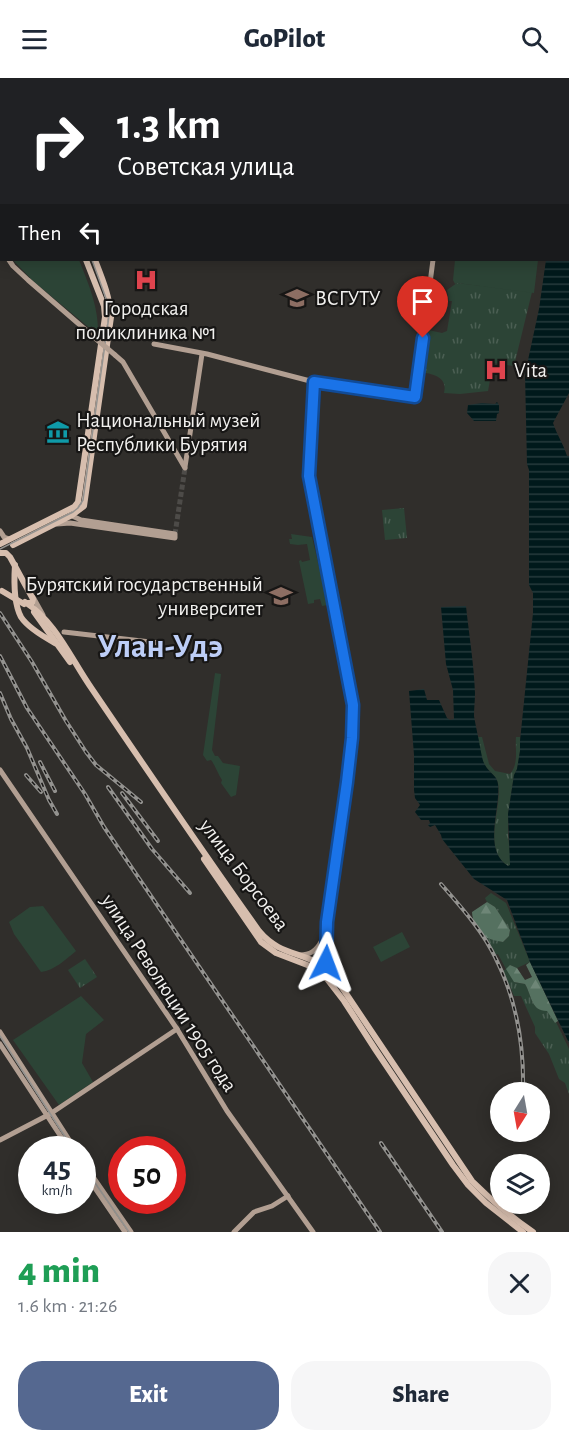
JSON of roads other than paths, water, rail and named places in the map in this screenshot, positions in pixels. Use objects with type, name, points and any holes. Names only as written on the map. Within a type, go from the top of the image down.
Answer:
[{"type":"main road","points":[[10,261],[28,280],[123,362],[185,468],[202,354]]},
{"type":"main road","points":[[0,544],[11,542],[55,524],[84,506],[111,317],[86,261]]},
{"type":"main road","points":[[0,552],[11,542],[74,507],[78,502],[108,295],[95,261]]},
{"type":"main road","points":[[154,345],[202,354],[313,382],[415,397],[433,261]]},
{"type":"main road","points":[[313,382],[309,476],[353,705],[347,782],[327,922],[325,959],[321,967]]},
{"type":"main road","points":[[313,382],[306,477],[348,689],[351,723],[323,935],[321,967]]},
{"type":"main road","points":[[59,514],[128,529],[175,536]]},
{"type":"main road","points":[[55,524],[70,523],[128,529]]},
{"type":"main road","points":[[0,531],[11,542]]},
{"type":"main road","name":"улица Борсоева","points":[[11,542],[10,551],[17,569],[15,583],[20,615],[30,626],[60,645],[261,942],[275,953],[321,967],[327,979],[346,999]]},
{"type":"main road","points":[[0,552],[10,557],[46,619]]},
{"type":"main road","points":[[3,590],[25,603],[32,603],[33,599],[17,569]]},
{"type":"main road","name":"улица Борсоева","points":[[25,603],[46,619],[60,634],[60,645]]},
{"type":"main road","name":"улица Борсоева","points":[[25,603],[60,645],[259,931],[275,946],[321,967],[346,999],[375,1049],[456,1163],[490,1199],[514,1220],[533,1232]]},
{"type":"main road","points":[[60,634],[159,643]]},
{"type":"main road","name":"улица Революции 1905 года","points":[[0,770],[177,1029],[227,1111],[313,1232]]},
{"type":"main road","points":[[297,955],[308,954],[317,949],[327,922]]},
{"type":"main road","points":[[0,1140],[49,1115],[177,1029]]},
{"type":"main road","points":[[0,1032],[32,1081],[61,1136]]},
{"type":"main road","points":[[0,1044],[65,1136]]},
{"type":"main road","name":"улица Борсоева","points":[[456,1163],[468,1185],[486,1203],[523,1232]]},
{"type":"main road","points":[[96,1182],[130,1232]]},
{"type":"main road","points":[[96,1190],[125,1232]]},
{"type":"main road","points":[[234,1232],[254,1212],[272,1206],[288,1196]]},
{"type":"water","points":[[546,261],[569,261],[569,393],[553,423],[569,456],[569,1043],[530,962],[507,900],[474,879],[442,839],[435,825],[430,827],[429,820],[421,820],[415,812],[420,805],[415,798],[414,790],[409,691],[424,689],[427,700],[439,700],[447,718],[454,719],[453,690],[446,664],[441,607],[466,606],[473,660],[474,716],[484,762],[498,784],[494,839],[500,859],[508,866],[510,865],[508,814],[520,751],[533,613],[533,593],[529,585],[529,470],[525,374],[539,309]]},
{"type":"water","points":[[497,402],[499,413],[496,421],[474,421],[467,413],[468,405]]},
{"type":"tunnel","points":[[175,534],[185,468]]},
{"type":"tram line","points":[[0,549],[73,512],[83,500],[109,316],[107,301],[92,261]]},
{"type":"tram line","points":[[0,1036],[65,1136]]},
{"type":"tram line","points":[[96,1184],[129,1232]]},
{"type":"railway","points":[[0,613],[86,752],[96,765],[141,802]]},
{"type":"railway","points":[[0,656],[27,708],[85,794],[104,827],[380,1232]]},
{"type":"railway","points":[[0,693],[57,814]]},
{"type":"railway","points":[[40,762],[55,791]]},
{"type":"railway","points":[[26,775],[41,792]]},
{"type":"railway","points":[[108,787],[152,849],[190,893]]},
{"type":"railway","points":[[122,793],[158,841]]},
{"type":"railway","points":[[441,884],[478,929],[503,974],[514,1006],[522,1057],[523,1082]]},
{"type":"railway","points":[[381,1143],[442,1232]]},
{"type":"place","name":"Городская поликлиника №1","points":[[146,280]]},
{"type":"place","name":"ВСГУТУ","points":[[297,298]]},
{"type":"place","name":"Vita","points":[[496,370]]},
{"type":"place","name":"Национальный музей Республики Бурятия","points":[[58,432]]},
{"type":"place","name":"Бурятский государственный университет","points":[[281,596]]},
{"type":"district","name":"Улан-Удэ","points":[[160,647]]}]
